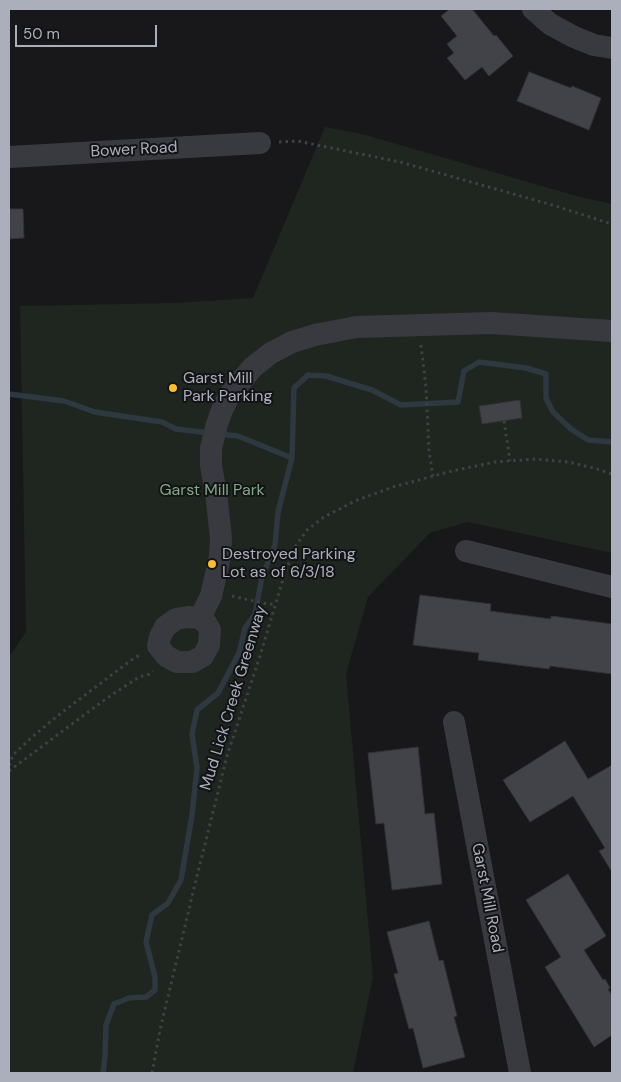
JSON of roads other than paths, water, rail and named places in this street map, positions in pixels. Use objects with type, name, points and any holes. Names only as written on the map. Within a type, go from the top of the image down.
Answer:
[{"type":"street","points":[[533,9],[550,24],[574,37],[594,45],[612,48]]},
{"type":"street","name":"Bower Road","points":[[9,157],[260,142]]},
{"type":"street","points":[[199,618],[212,590],[220,558],[221,538],[216,493],[210,466],[211,448],[222,410],[230,394],[253,367],[271,353],[292,342],[315,335],[356,327],[491,323],[612,331]]},
{"type":"street","points":[[466,551],[612,586]]},
{"type":"street","points":[[199,618],[206,623],[210,630],[209,646],[203,656],[192,662],[177,662],[162,651],[160,637],[165,628],[176,619],[199,618]]},
{"type":"street","name":"Garst Mill Road","points":[[454,722],[520,1073]]},
{"type":"waterway","points":[[103,1073],[106,1025],[114,1004],[129,998],[146,997],[155,990],[155,977],[146,942],[152,915],[168,903],[181,880],[192,815],[197,768],[192,734],[197,710],[218,693],[239,653],[245,628],[255,614],[262,577],[275,545],[278,512],[292,458],[294,388],[308,375],[326,376],[372,390],[401,405],[458,402],[464,371],[479,362],[526,368],[546,374],[546,398],[553,412],[571,429],[588,440],[612,442]]},
{"type":"waterway","points":[[9,394],[64,401],[95,412],[162,422],[176,429],[210,433]]},
{"type":"waterway","points":[[219,434],[238,436],[292,458]]},
{"type":"place","name":"Garst Mill Park Parking","points":[[173,388]]},
{"type":"place","name":"Destroyed Parking Lot as of 6/3/18","points":[[212,564]]},
{"type":"park label","name":"Garst Mill Park","points":[[212,491]]}]
